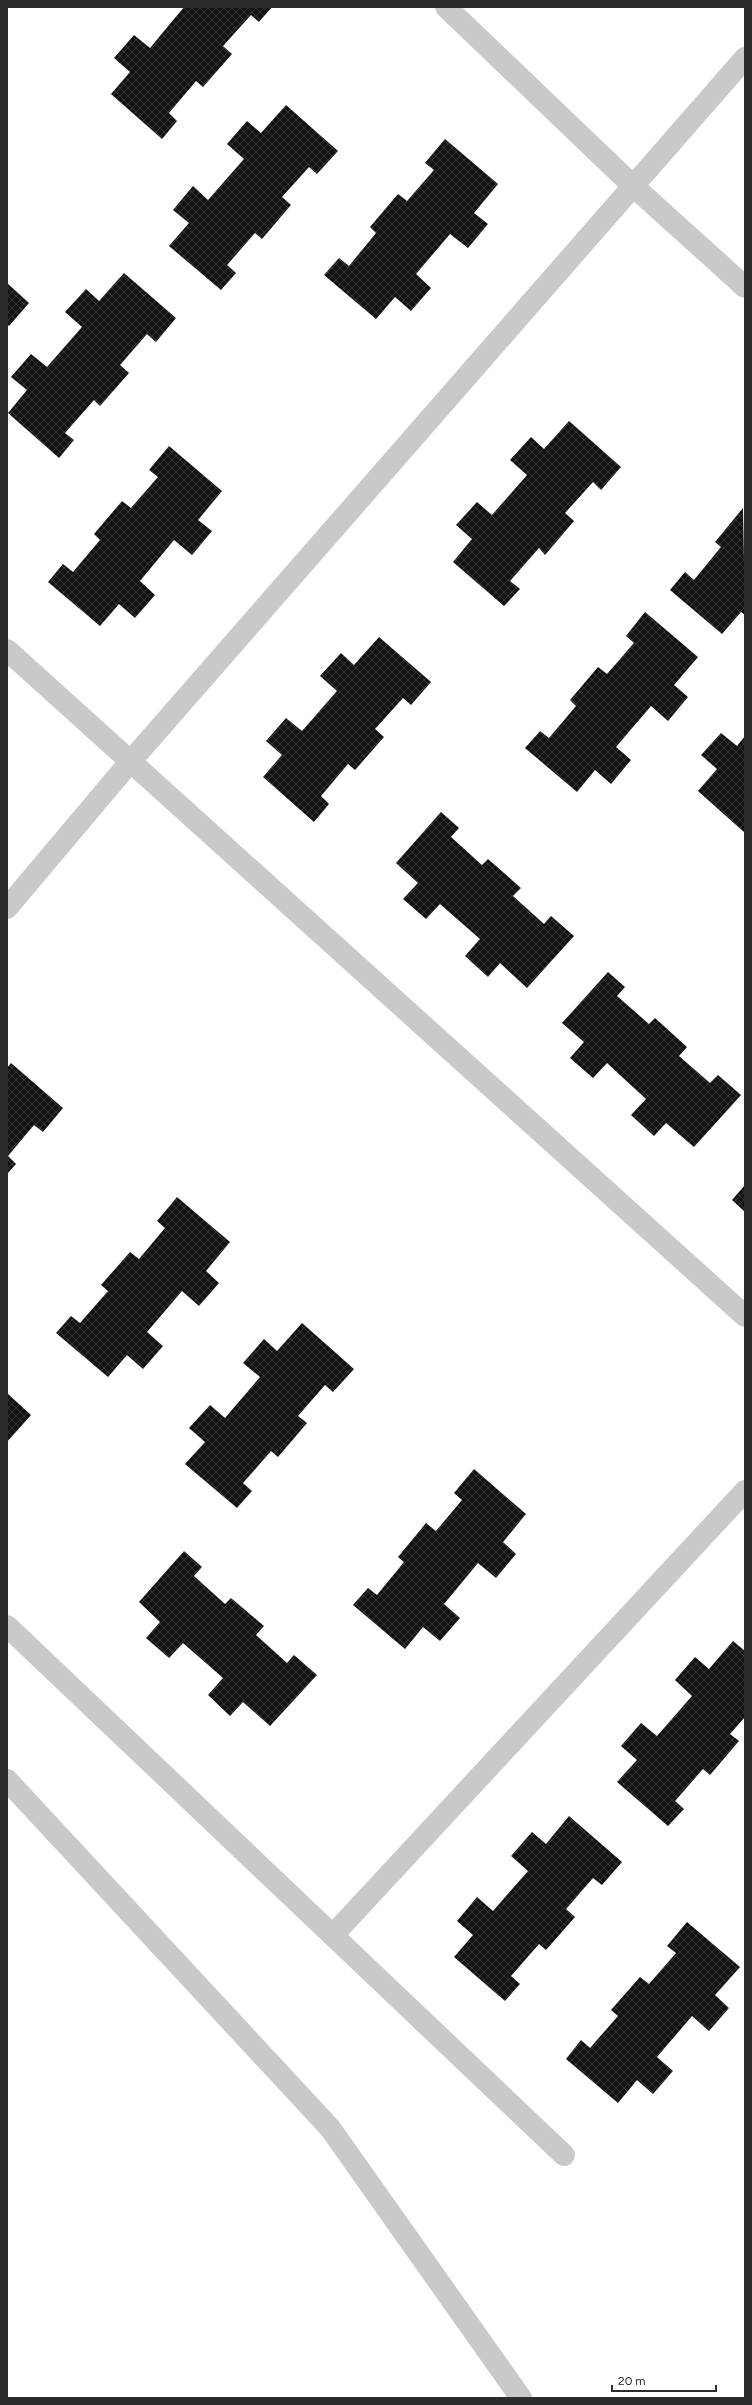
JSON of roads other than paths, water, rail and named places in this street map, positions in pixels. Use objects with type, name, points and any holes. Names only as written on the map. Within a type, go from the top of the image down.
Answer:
[{"type":"street","points":[[446,7],[632,185],[745,287]]},
{"type":"street","points":[[7,908],[130,762],[632,185],[745,58]]},
{"type":"street","points":[[7,650],[745,1316]]},
{"type":"street","points":[[333,1934],[745,1491]]},
{"type":"street","points":[[7,1626],[564,2154]]},
{"type":"street","points":[[7,1780],[330,2128],[521,2398]]}]
